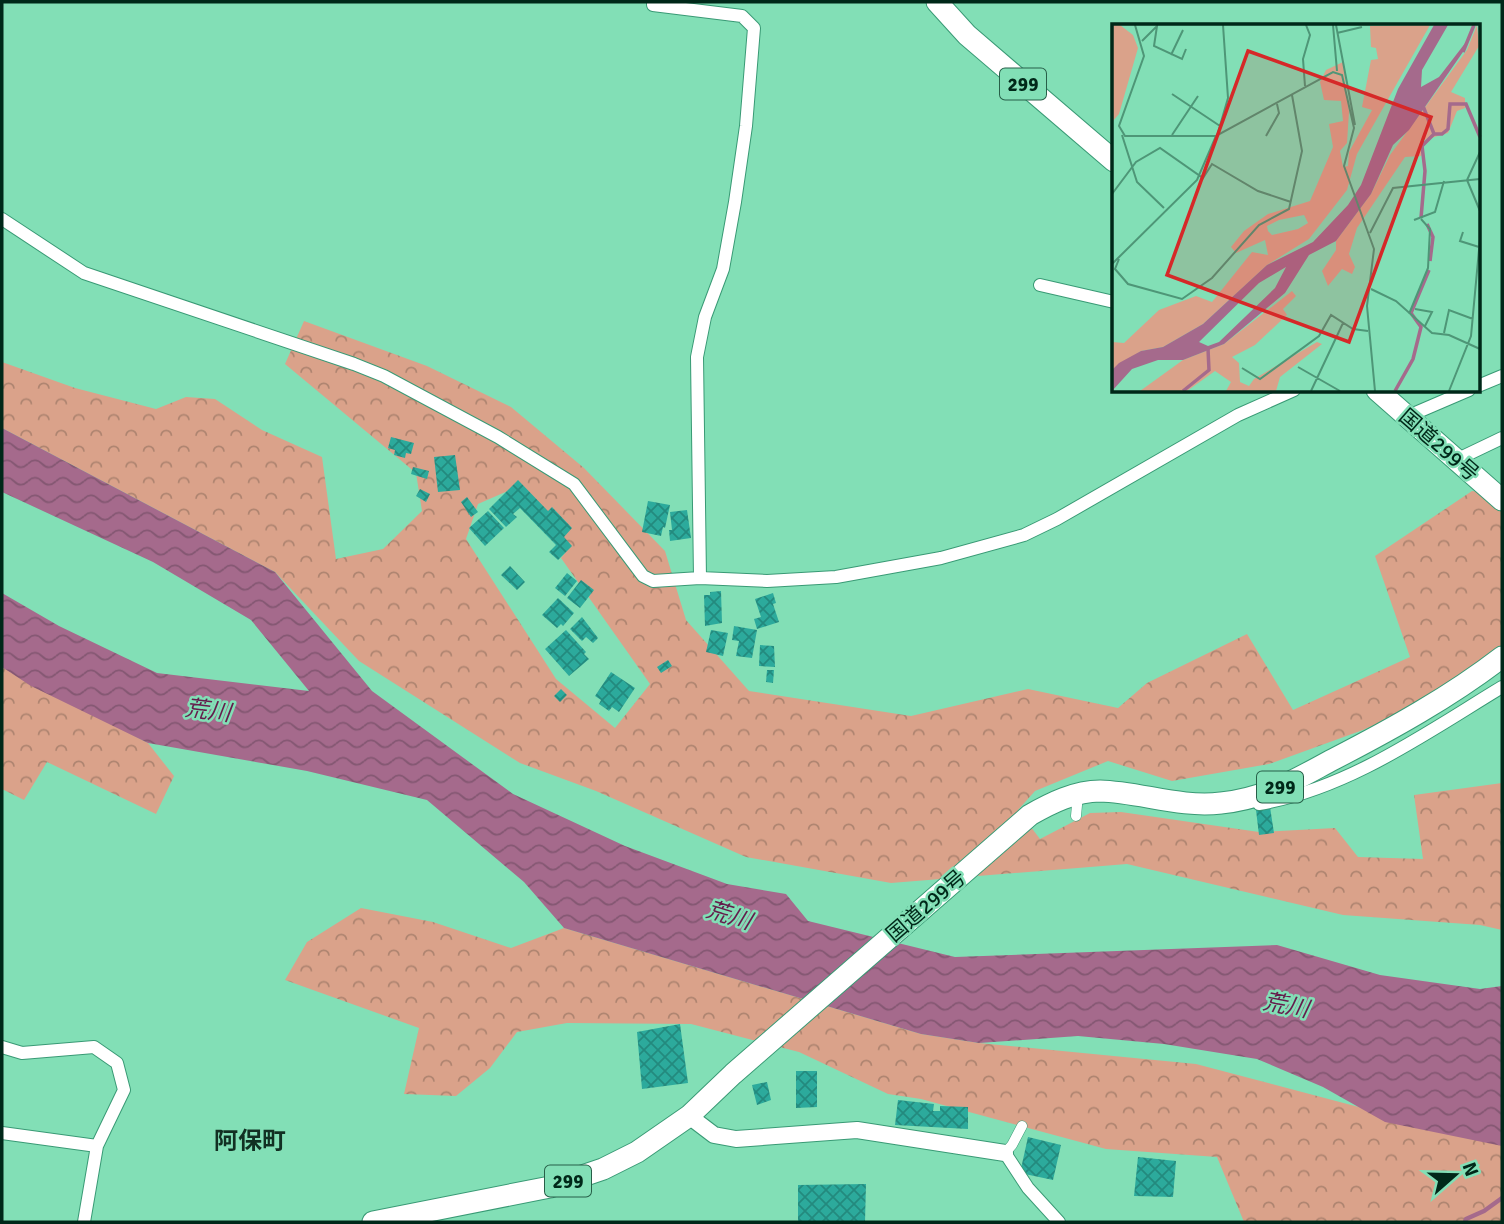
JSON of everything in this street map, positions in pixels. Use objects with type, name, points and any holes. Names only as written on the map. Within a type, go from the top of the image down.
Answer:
[{"type":"highway","name":"299","points":[[937,2],[967,35],[1112,159]]},
{"type":"highway","name":"国道299号","points":[[1379,392],[1502,500]]},
{"type":"highway","name":"国道299号","points":[[373,1222],[559,1184],[603,1169],[636,1152],[689,1116],[733,1074],[1030,815],[1050,803],[1098,791],[1182,803],[1220,804],[1274,791],[1402,724],[1475,678],[1502,657]]},
{"type":"street","points":[[653,2],[653,5],[742,16],[754,28],[747,125],[735,202],[723,269],[705,317],[697,357],[700,579]]},
{"type":"street","points":[[2,219],[84,273],[384,376],[498,437],[574,484],[643,576],[653,581],[767,581],[836,577],[941,558],[1030,534],[1227,421],[1290,392]]},
{"type":"street","points":[[1040,285],[1112,302]]},
{"type":"street","points":[[1480,385],[1502,376]]},
{"type":"street","points":[[1406,417],[1464,392]]},
{"type":"street","points":[[1456,460],[1502,438]]},
{"type":"street","points":[[1220,804],[1261,804],[1301,794],[1345,778],[1502,687]]},
{"type":"street","points":[[1076,816],[1078,794]]},
{"type":"street","points":[[2,1047],[22,1054],[94,1046],[117,1063],[124,1090],[97,1146],[84,1222]]},
{"type":"street","points":[[689,1116],[714,1135],[736,1139],[857,1130],[1005,1153],[1028,1188],[1059,1222]]},
{"type":"street","points":[[1005,1153],[1022,1126]]},
{"type":"street","points":[[2,1133],[97,1146]]},
{"type":"green space","points":[[304,321],[427,366],[511,407],[584,468],[665,551],[686,620],[749,691],[911,716],[1028,689],[1118,708],[1147,683],[1247,634],[1293,710],[1410,657],[1375,556],[1472,491],[1502,495],[1502,668],[1363,730],[1269,764],[1172,781],[1108,761],[1035,791],[1018,810],[1040,839],[1090,813],[1121,812],[1259,832],[1335,828],[1358,857],[1423,859],[1414,795],[1502,783],[1502,930],[1480,925],[1343,915],[1127,864],[891,883],[746,857],[596,791],[520,763],[359,661],[275,572],[2,428],[2,362],[75,388],[156,409],[186,397],[215,399],[262,430],[322,457],[336,559],[383,549],[422,511],[416,473],[285,364]],"holes":[[[512,489],[571,545],[561,558],[650,684],[615,728],[556,679],[466,539],[478,504]]]},
{"type":"green space","points":[[2,666],[148,743],[174,776],[156,814],[47,762],[24,800],[2,789]]},
{"type":"green space","points":[[361,908],[433,922],[511,948],[564,928],[921,1034],[979,1043],[1196,1064],[1502,1145],[1502,1222],[1244,1222],[1217,1157],[1106,1149],[921,1099],[888,1094],[799,1052],[691,1024],[567,1023],[517,1032],[490,1068],[456,1096],[404,1094],[419,1028],[285,980],[307,942]]},
{"type":"water","name":"荒川","points":[[2,428],[275,572],[372,691],[513,794],[625,846],[727,884],[786,894],[808,921],[955,957],[1277,945],[1380,975],[1480,989],[1502,986],[1502,1146],[1385,1122],[1323,1087],[1257,1059],[1164,1044],[1078,1036],[979,1043],[921,1034],[564,928],[524,882],[427,800],[307,771],[148,743],[31,686],[2,667],[2,593],[59,626],[157,673],[309,691],[251,620],[153,562],[2,492]]},
{"type":"building","points":[[391,437],[414,443],[411,454],[406,453],[405,458],[394,455],[395,450],[388,448]]},
{"type":"building","points":[[455,455],[460,490],[438,492],[434,457]]},
{"type":"building","points":[[413,467],[429,471],[427,479],[411,474]]},
{"type":"building","points":[[518,480],[548,511],[552,507],[572,528],[564,537],[572,546],[558,560],[549,552],[556,545],[520,508],[513,514],[517,517],[506,527],[489,509]]},
{"type":"building","points":[[420,489],[430,494],[426,502],[416,496]]},
{"type":"building","points":[[467,497],[478,512],[471,517],[461,502]]},
{"type":"building","points":[[648,501],[670,505],[661,536],[642,532]]},
{"type":"building","points":[[687,510],[691,538],[670,541],[670,512]]},
{"type":"building","points":[[488,511],[504,528],[485,546],[469,528]]},
{"type":"building","points":[[510,566],[525,582],[517,590],[501,575]]},
{"type":"building","points":[[567,573],[577,581],[565,596],[555,588]]},
{"type":"building","points":[[581,580],[594,590],[580,608],[567,598]]},
{"type":"building","points":[[721,591],[722,623],[705,626],[704,595]]},
{"type":"building","points":[[773,593],[776,603],[773,604],[779,622],[757,629],[754,619],[761,617],[755,599]]},
{"type":"building","points":[[558,598],[574,613],[563,626],[561,624],[557,628],[542,615]]},
{"type":"building","points":[[582,617],[598,638],[593,643],[586,637],[582,641],[570,629]]},
{"type":"building","points":[[734,626],[757,630],[752,658],[736,656],[739,641],[732,640]]},
{"type":"building","points":[[566,630],[589,659],[569,676],[545,649]]},
{"type":"building","points":[[711,630],[728,633],[723,656],[706,652]]},
{"type":"building","points":[[760,645],[774,646],[775,667],[759,666]]},
{"type":"building","points":[[668,660],[672,666],[661,673],[657,667]]},
{"type":"building","points":[[767,670],[774,670],[773,683],[766,682]]},
{"type":"building","points":[[611,672],[635,688],[619,712],[612,707],[609,711],[599,704],[601,700],[595,696]]},
{"type":"building","points":[[561,689],[567,695],[560,702],[554,696]]},
{"type":"building","points":[[1270,807],[1274,833],[1259,835],[1256,810]]},
{"type":"building","points":[[680,1024],[688,1083],[642,1089],[637,1032]]},
{"type":"building","points":[[796,1071],[817,1071],[817,1107],[796,1108]]},
{"type":"building","points":[[767,1082],[771,1100],[757,1105],[752,1085]]},
{"type":"building","points":[[898,1100],[934,1104],[933,1111],[940,1111],[940,1106],[968,1107],[968,1129],[895,1125]]},
{"type":"building","points":[[1028,1137],[1061,1145],[1053,1180],[1020,1173]]},
{"type":"building","points":[[1138,1157],[1176,1161],[1173,1197],[1134,1196]]},
{"type":"building","points":[[866,1184],[865,1222],[798,1221],[798,1185]]},
{"type":"waterway","points":[[1465,1222],[1502,1198]]},
{"type":"district","name":"阿保町","points":[[250,1141]]}]
